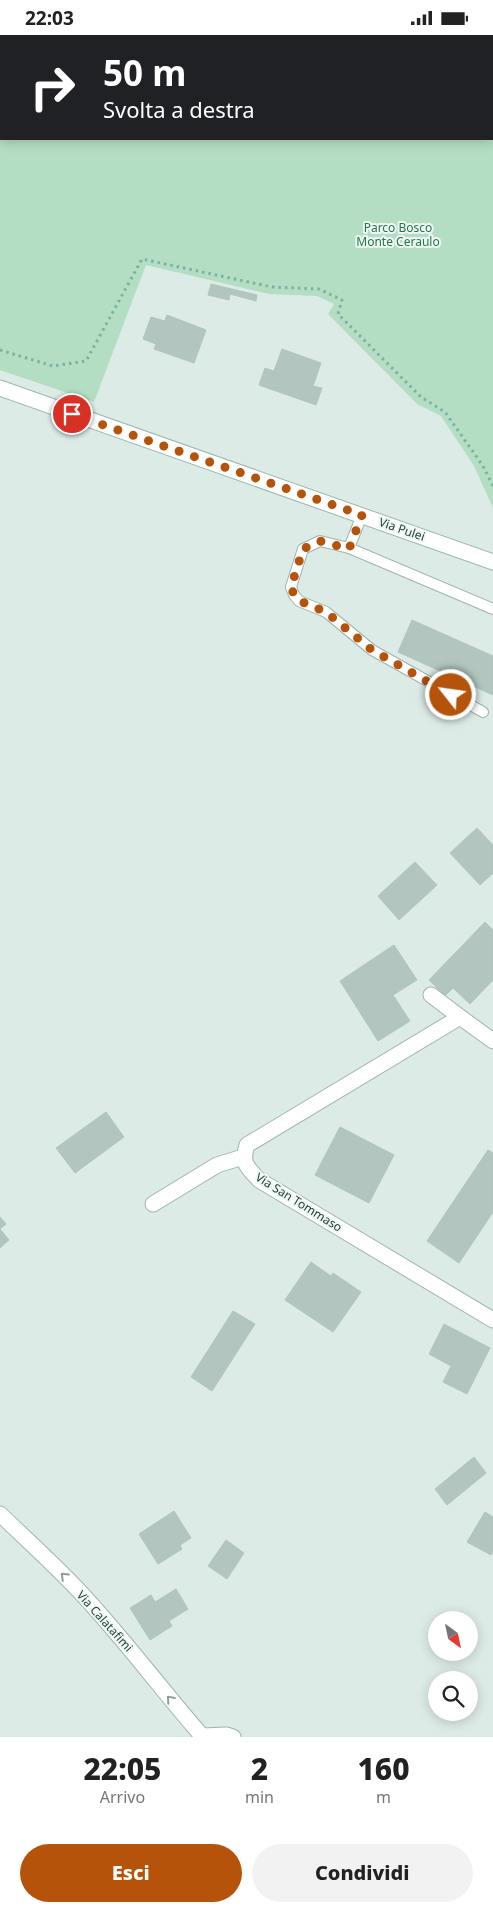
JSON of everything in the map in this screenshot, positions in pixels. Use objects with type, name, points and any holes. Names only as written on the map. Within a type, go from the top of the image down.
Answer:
[{"type":"street","name":"Via Pulei","points":[[0,388],[493,562]]},
{"type":"street","points":[[431,995],[493,1041]]},
{"type":"street","points":[[153,1204],[217,1165],[243,1157],[246,1145],[460,1017]]},
{"type":"street","name":"Via San Tommaso","points":[[243,1157],[248,1168],[259,1180],[493,1320]]},
{"type":"street","name":"Via Calatafimi","points":[[0,1514],[80,1592],[135,1654],[202,1736]]},
{"type":"street","points":[[202,1736],[227,1735],[233,1737]]},
{"type":"lane","points":[[349,549],[362,515]]},
{"type":"lane","points":[[483,713],[372,650],[326,612],[300,601],[294,595],[291,587],[303,549],[320,541],[349,549],[493,609]]},
{"type":"path","points":[[0,350],[53,366],[86,361],[142,259],[272,287],[318,289],[342,300],[338,314],[421,397],[445,412],[483,466],[493,486]]},
{"type":"green space","name":"Parco Bosco Monte Ceraulo","points":[[0,140],[493,140],[493,508],[474,466],[441,416],[417,404],[328,314],[334,304],[317,296],[269,294],[146,265],[94,402],[0,370]]},
{"type":"building","points":[[211,284],[257,295],[256,301],[230,294],[229,300],[208,295]]},
{"type":"building","points":[[167,315],[206,330],[194,363],[154,349]]},
{"type":"building","points":[[151,317],[165,321],[156,344],[143,339]]},
{"type":"building","points":[[282,349],[321,363],[313,386],[322,388],[316,405],[259,385],[265,368],[274,371]]},
{"type":"building","points":[[412,620],[493,656],[493,695],[398,652]]},
{"type":"building","points":[[477,828],[493,845],[493,873],[480,885],[450,853]]},
{"type":"building","points":[[415,862],[437,885],[399,920],[378,896]]},
{"type":"building","points":[[485,922],[493,930],[493,980],[470,1004],[453,988],[445,996],[429,980]]},
{"type":"building","points":[[394,945],[417,980],[393,995],[410,1021],[378,1041],[340,981]]},
{"type":"building","points":[[106,1112],[124,1137],[75,1173],[56,1148]]},
{"type":"building","points":[[340,1127],[394,1155],[369,1203],[315,1175]]},
{"type":"building","points":[[488,1150],[493,1153],[493,1212],[459,1263],[427,1241]]},
{"type":"building","points":[[0,1217],[6,1224],[0,1229]]},
{"type":"building","points":[[0,1229],[9,1240],[0,1248]]},
{"type":"building","points":[[311,1262],[331,1276],[333,1273],[361,1292],[333,1332],[285,1300]]},
{"type":"building","points":[[233,1311],[255,1324],[212,1391],[191,1377]]},
{"type":"building","points":[[444,1324],[490,1348],[467,1394],[443,1382],[451,1366],[429,1354]]},
{"type":"building","points":[[474,1457],[486,1473],[447,1505],[435,1489]]},
{"type":"building","points":[[174,1511],[191,1538],[180,1545],[182,1549],[158,1564],[139,1534]]},
{"type":"building","points":[[485,1512],[493,1517],[493,1551],[491,1555],[467,1542]]},
{"type":"building","points":[[226,1540],[244,1553],[227,1579],[208,1566]]},
{"type":"building","points":[[176,1589],[188,1609],[169,1621],[172,1626],[150,1640],[130,1608],[151,1595],[155,1602]]},
{"type":"route","points":[[72,414],[362,515],[349,549],[320,541],[303,549],[291,587],[294,595],[300,601],[326,612],[372,650],[451,695]]}]
